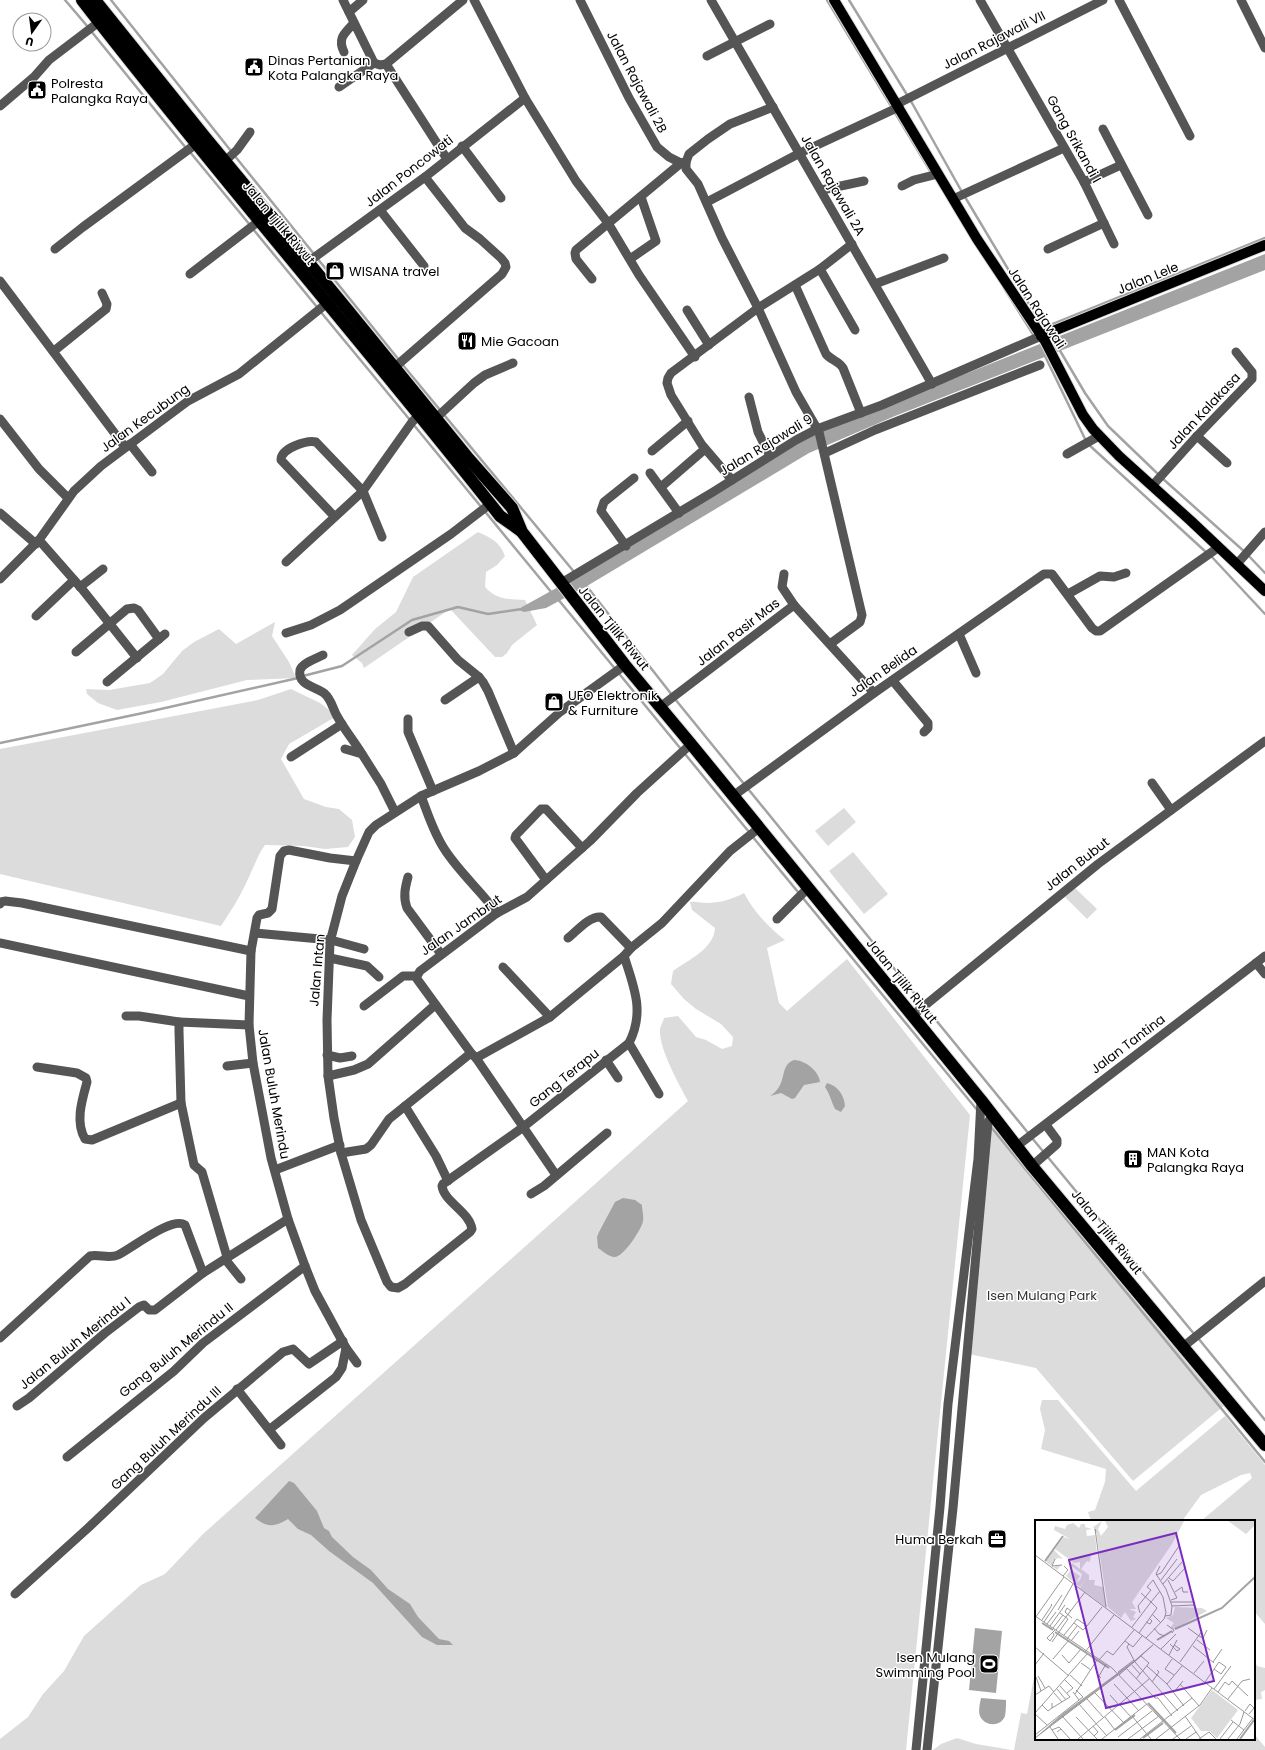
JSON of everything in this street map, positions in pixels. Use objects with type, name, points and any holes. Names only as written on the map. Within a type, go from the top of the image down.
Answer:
[{"type":"highway","name":"Jalan Tjilik Riwut","points":[[82,0],[100,18],[225,161],[308,262],[332,300],[419,415],[490,504],[500,516],[522,532],[625,665],[981,1100],[1032,1166],[1184,1346],[1265,1445]]},
{"type":"highway","name":"Jalan Tjilik Riwut","points":[[95,0],[100,18],[196,144],[259,221],[395,367],[512,508],[522,532]]},
{"type":"main road","name":"Jalan Rajawali","points":[[834,0],[938,174],[960,196],[977,239],[1043,339],[1083,415],[1099,436],[1265,591]]},
{"type":"main road","name":"Jalan Lele","points":[[1043,339],[1265,245]]},
{"type":"street","points":[[343,0],[374,62],[380,65],[386,64],[463,0]]},
{"type":"street","points":[[349,12],[363,0]]},
{"type":"street","points":[[474,0],[525,98],[576,180],[608,223],[639,275],[694,357]]},
{"type":"street","name":"Jalan Rajawali 2B","points":[[580,0],[629,98],[658,147],[669,157],[683,163]]},
{"type":"street","name":"Jalan Rajawali 2A","points":[[711,0],[821,188],[932,384]]},
{"type":"street","name":"Gang Srikandi I","points":[[980,0],[1084,182],[1114,244]]},
{"type":"street","name":"Jalan Rajawali VII","points":[[707,202],[800,153],[898,106],[910,97],[1103,0]]},
{"type":"street","points":[[1119,0],[1190,136]]},
{"type":"street","points":[[1241,0],[1262,34],[1265,48]]},
{"type":"street","points":[[0,106],[34,77],[49,60],[100,18]]},
{"type":"street","points":[[344,52],[340,46],[340,40],[354,23]]},
{"type":"street","points":[[707,56],[770,24]]},
{"type":"street","points":[[339,87],[374,62]]},
{"type":"street","points":[[386,64],[447,159]]},
{"type":"street","name":"Jalan Poncowati","points":[[308,262],[425,177],[462,146],[525,98]]},
{"type":"street","points":[[592,279],[576,259],[575,253],[579,247],[640,196],[683,163],[689,154],[708,139],[730,124],[773,107]]},
{"type":"street","points":[[1103,129],[1121,166],[1148,215]]},
{"type":"street","points":[[225,161],[237,150],[250,132]]},
{"type":"street","points":[[55,249],[196,144]]},
{"type":"street","points":[[462,146],[501,198]]},
{"type":"street","points":[[960,196],[1064,148]]},
{"type":"street","points":[[683,163],[698,184],[733,261],[758,308],[796,392],[818,430],[824,450],[862,615],[860,622],[830,644]]},
{"type":"street","points":[[1084,182],[1121,166]]},
{"type":"street","points":[[902,186],[914,180],[938,174]]},
{"type":"street","points":[[395,367],[502,274],[506,267],[501,258],[465,228],[425,177]]},
{"type":"street","points":[[821,188],[822,190],[864,181]]},
{"type":"street","points":[[630,259],[655,243],[656,240],[640,196]]},
{"type":"street","points":[[380,210],[424,266]]},
{"type":"street","points":[[190,274],[259,221]]},
{"type":"street","points":[[1048,249],[1104,223]]},
{"type":"street","points":[[732,480],[705,449],[671,395],[667,384],[668,378],[672,373],[758,308],[820,269],[852,244]]},
{"type":"street","points":[[875,284],[944,258]]},
{"type":"street","points":[[820,269],[855,330]]},
{"type":"street","points":[[0,280],[127,446],[152,472]]},
{"type":"street","points":[[795,285],[826,354],[832,360],[841,364],[861,412]]},
{"type":"street","points":[[54,351],[106,309],[107,304],[102,292]]},
{"type":"street","name":"Jalan Kecubung","points":[[0,579],[37,542],[68,498],[93,472],[188,401],[239,374],[332,300]]},
{"type":"street","points":[[687,310],[710,345]]},
{"type":"street","name":"Jalan Rajawali 9","points":[[567,591],[626,546],[770,456],[818,430],[1043,339]]},
{"type":"street","name":"Jalan Kalakasa","points":[[1152,486],[1197,436],[1252,379],[1252,372],[1236,352]]},
{"type":"street","points":[[436,418],[474,382],[513,363]]},
{"type":"street","points":[[824,450],[1040,365]]},
{"type":"street","points":[[749,398],[758,432],[770,456]]},
{"type":"street","points":[[286,562],[334,516],[363,491],[412,422],[419,415]]},
{"type":"street","points":[[0,419],[39,469],[68,498]]},
{"type":"street","points":[[652,451],[688,422]]},
{"type":"street","points":[[1067,454],[1099,436]]},
{"type":"street","points":[[1197,436],[1227,463]]},
{"type":"street","points":[[334,516],[281,460],[281,456],[284,452],[304,442],[316,442],[363,491],[382,537]]},
{"type":"street","points":[[660,487],[705,449]]},
{"type":"street","points":[[650,474],[679,513]]},
{"type":"street","points":[[626,546],[601,511],[604,502],[634,478]]},
{"type":"street","points":[[286,633],[311,625],[340,610],[451,534],[490,504]]},
{"type":"street","points":[[0,513],[37,542],[77,583],[137,658]]},
{"type":"street","points":[[1236,564],[1265,532]]},
{"type":"street","points":[[1126,573],[1114,577],[1100,576],[1068,594],[1092,628],[1102,631],[1219,547]]},
{"type":"street","points":[[36,616],[77,583],[103,569]]},
{"type":"street","points":[[784,574],[782,587],[794,605]]},
{"type":"street","name":"Jalan Belida","points":[[733,796],[874,693],[1044,574],[1052,574],[1068,594]]},
{"type":"street","name":"Jalan Pasir Mas","points":[[660,707],[794,605],[874,693]]},
{"type":"street","points":[[76,652],[127,609],[134,608],[138,610],[162,637],[107,682]]},
{"type":"street","points":[[409,632],[422,626],[428,626],[458,660],[479,677],[488,691],[514,753]]},
{"type":"street","points":[[959,634],[976,673]]},
{"type":"street","points":[[323,655],[302,666],[300,671],[301,677],[307,684],[327,696],[342,724],[381,784],[395,812]]},
{"type":"street","name":"Jalan Intan","points":[[445,1184],[443,1191],[472,1225],[472,1229],[406,1284],[398,1288],[392,1287],[387,1282],[361,1220],[340,1149],[328,1076],[327,1055],[330,940],[342,896],[369,832],[395,812],[421,796],[479,771],[514,753],[560,712],[625,665]]},
{"type":"street","points":[[445,700],[479,677]]},
{"type":"street","points":[[893,681],[928,723],[928,728],[924,732]]},
{"type":"street","points":[[408,719],[408,732],[433,791]]},
{"type":"street","points":[[291,757],[342,724]]},
{"type":"street","name":"Jalan Bubut","points":[[912,1016],[1098,864],[1265,741]]},
{"type":"street","name":"Jalan Jambrut","points":[[417,976],[427,964],[497,912],[527,897],[582,848],[637,793],[691,744]]},
{"type":"street","points":[[345,749],[362,754]]},
{"type":"street","points":[[1152,783],[1171,810]]},
{"type":"street","points":[[421,796],[444,849],[461,872],[482,893],[497,912]]},
{"type":"street","points":[[546,880],[515,838],[516,835],[541,809],[546,810],[582,848]]},
{"type":"street","points":[[275,1170],[340,1149],[356,1151],[366,1149],[371,1145],[389,1119],[474,1056],[550,1017],[662,923],[730,851],[759,828]]},
{"type":"street","name":"Jalan Buluh Merindu","points":[[356,861],[330,858],[289,850],[284,851],[280,856],[272,909],[268,913],[259,915],[255,933],[252,951],[249,996],[249,1025],[253,1063],[271,1158],[288,1218],[315,1291],[345,1345],[357,1363]]},
{"type":"street","points":[[408,877],[405,894],[407,908],[441,954]]},
{"type":"street","points":[[777,919],[808,888]]},
{"type":"street","points":[[0,904],[1,902],[6,901],[22,903],[252,951]]},
{"type":"street","points":[[568,938],[596,916],[601,917],[631,948]]},
{"type":"street","points":[[255,933],[330,940],[364,949]]},
{"type":"street","points":[[0,943],[249,996]]},
{"type":"street","points":[[624,956],[636,991],[638,1005],[638,1018],[634,1034],[629,1043],[659,1094]]},
{"type":"street","name":"Jalan Tantina","points":[[1017,1146],[1265,956]]},
{"type":"street","points":[[330,958],[367,966],[379,977]]},
{"type":"street","points":[[1256,963],[1265,974]]},
{"type":"street","points":[[503,967],[550,1017]]},
{"type":"street","points":[[364,1006],[403,976],[417,976],[417,979],[474,1056],[522,1128],[556,1175]]},
{"type":"street","points":[[328,1076],[354,1070],[368,1064],[435,1004]]},
{"type":"street","points":[[126,1016],[139,1016],[179,1022],[249,1025]]},
{"type":"street","points":[[179,1022],[178,1042],[181,1103],[194,1165],[202,1172],[226,1258],[241,1279]]},
{"type":"street","name":"Gang Terapu","points":[[445,1184],[522,1128],[629,1043]]},
{"type":"street","points":[[327,1055],[340,1058],[352,1056]]},
{"type":"street","points":[[606,1060],[618,1078]]},
{"type":"street","points":[[227,1066],[253,1063]]},
{"type":"street","points":[[37,1067],[77,1073],[86,1078],[80,1107],[82,1133],[85,1139],[92,1140],[181,1103]]},
{"type":"street","points":[[916,1750],[940,1507],[948,1404],[978,1159],[981,1100]]},
{"type":"street","points":[[405,1106],[436,1156],[445,1184]]},
{"type":"street","points":[[927,1750],[953,1508],[988,1122],[993,1116]]},
{"type":"street","points":[[1032,1166],[1057,1144],[1057,1140],[1046,1125]]},
{"type":"street","points":[[531,1194],[607,1133]]},
{"type":"street","name":"Jalan Buluh Merindu I","points":[[17,1406],[105,1333],[139,1307],[144,1305],[149,1310],[155,1310],[203,1273],[288,1218]]},
{"type":"street","points":[[0,1338],[90,1256],[116,1256],[166,1226],[179,1223],[185,1225],[203,1273]]},
{"type":"street","name":"Gang Buluh Merindu II","points":[[67,1457],[174,1371],[203,1343],[305,1266]]},
{"type":"street","points":[[1184,1346],[1265,1281]]},
{"type":"street","points":[[270,1430],[336,1377],[342,1368],[345,1345]]},
{"type":"street","name":"Gang Buluh Merindu III","points":[[15,1594],[88,1528],[204,1418],[237,1389],[288,1349],[293,1349],[309,1364],[345,1345]]},
{"type":"street","points":[[237,1389],[281,1445]]},
{"type":"green space","points":[[478,532],[487,536],[498,544],[505,556],[497,565],[486,572],[485,587],[498,597],[525,600],[537,625],[512,645],[507,653],[502,657],[495,657],[450,609],[364,668],[362,663],[352,655],[375,629],[396,612],[413,577]]},
{"type":"green space","points":[[275,622],[272,636],[289,662],[296,678],[247,680],[161,702],[117,710],[98,703],[87,694],[86,689],[109,690],[150,683],[163,674],[182,651],[194,642],[219,629],[236,644]]},
{"type":"green space","points":[[291,689],[320,703],[337,716],[289,744],[281,759],[304,799],[326,807],[339,809],[352,820],[355,837],[348,847],[325,849],[304,846],[265,845],[239,897],[221,926],[0,874],[0,749],[258,700]]},
{"type":"green space","points":[[844,808],[856,822],[828,846],[815,831]]},
{"type":"green space","points":[[853,852],[888,894],[864,914],[829,871]]},
{"type":"green space","points":[[1074,887],[1097,909],[1087,919],[1065,897]]},
{"type":"green space","points":[[744,893],[752,907],[762,919],[785,940],[767,948],[779,1003],[787,1011],[847,959],[970,1115],[906,1750],[0,1750],[0,1739],[28,1717],[43,1694],[64,1671],[84,1636],[141,1585],[165,1574],[203,1534],[688,1101],[670,1066],[663,1047],[660,1027],[664,1018],[678,1016],[696,1037],[706,1040],[722,1049],[732,1046],[733,1037],[721,1024],[696,1009],[684,999],[671,984],[673,971],[705,948],[714,935],[715,928],[692,910],[690,902],[717,902],[731,899]]},
{"type":"green space","name":"Isen Mulang Park","points":[[984,1108],[1225,1405],[1133,1481],[1036,1368],[964,1353]]},
{"type":"green space","points":[[1042,1400],[1058,1400],[1136,1491],[1225,1416],[1265,1465],[1265,1624],[1255,1612],[1255,1520],[1202,1520],[1252,1478],[1250,1473],[1241,1475],[1201,1495],[1183,1520],[1091,1520],[1088,1512],[1095,1510],[1105,1482],[1106,1469],[1041,1449],[1045,1430],[1040,1409]]},
{"type":"green space","points":[[1255,1661],[1257,1666],[1265,1668],[1265,1690],[1261,1692],[1262,1699],[1255,1700]]},
{"type":"green space","points":[[1035,1672],[1035,1740],[1255,1740],[1255,1735],[1265,1747],[1265,1750],[1014,1750],[1021,1713],[1027,1714]]},
{"type":"green space","points":[[957,1738],[976,1744],[1012,1750],[933,1750],[941,1744]]},
{"type":"shaded area","points":[[1265,254],[1265,270],[895,416],[809,453],[587,586],[546,608],[524,612],[519,610],[580,575],[800,440]]},
{"type":"shaded area","points":[[794,1060],[803,1062],[811,1067],[817,1074],[820,1082],[804,1085],[795,1098],[792,1099],[781,1093],[770,1096],[780,1086],[786,1066]]},
{"type":"shaded area","points":[[827,1083],[834,1086],[842,1095],[845,1106],[841,1112],[835,1109],[825,1087]]},
{"type":"shaded area","points":[[623,1198],[635,1200],[642,1205],[643,1221],[642,1225],[626,1249],[618,1256],[614,1257],[607,1255],[598,1248],[597,1237],[615,1202]]},
{"type":"shaded area","points":[[289,1481],[294,1483],[317,1511],[324,1528],[329,1531],[332,1537],[353,1557],[371,1570],[388,1589],[410,1604],[418,1617],[439,1639],[449,1641],[453,1645],[437,1645],[422,1637],[373,1583],[329,1551],[311,1535],[298,1529],[288,1519],[279,1524],[267,1525],[255,1518]]},
{"type":"shaded area","points":[[975,1628],[1002,1631],[996,1693],[969,1690]]},
{"type":"shaded area","points":[[981,1698],[1006,1700],[1006,1710],[1003,1720],[997,1724],[989,1724],[982,1720],[979,1712]]},
{"type":"waterway","points":[[65,0],[88,27]]},
{"type":"waterway","points":[[111,0],[231,151]]},
{"type":"waterway","points":[[827,0],[932,174]]},
{"type":"waterway","points":[[849,0],[912,103],[962,192]]},
{"type":"waterway","points":[[91,31],[186,148]]},
{"type":"waterway","points":[[190,152],[250,225]]},
{"type":"waterway","points":[[234,155],[314,254]]},
{"type":"waterway","points":[[965,197],[1045,331]]},
{"type":"waterway","points":[[253,229],[317,307]]},
{"type":"waterway","points":[[1043,328],[1265,238]]},
{"type":"waterway","points":[[317,258],[399,360]]},
{"type":"waterway","points":[[1004,288],[1034,336]]},
{"type":"waterway","points":[[320,311],[410,420]]},
{"type":"waterway","points":[[1059,349],[1085,393],[1108,426],[1159,475]]},
{"type":"waterway","points":[[1045,356],[1087,443],[1207,553]]},
{"type":"waterway","points":[[402,364],[575,573]]},
{"type":"waterway","points":[[413,424],[552,593]]},
{"type":"waterway","points":[[1162,478],[1246,553],[1265,573]]},
{"type":"waterway","points":[[1211,556],[1265,614]]},
{"type":"waterway","points":[[585,584],[672,695]]},
{"type":"waterway","points":[[557,598],[749,832]]},
{"type":"waterway","points":[[303,676],[342,666],[412,620],[458,607],[488,614],[522,609]]},
{"type":"waterway","points":[[0,743],[298,678]]},
{"type":"waterway","points":[[675,699],[923,1004]]},
{"type":"waterway","points":[[752,836],[978,1111]]},
{"type":"waterway","points":[[926,1008],[1029,1134]]},
{"type":"waterway","points":[[991,1127],[1265,1462]]},
{"type":"waterway","points":[[1032,1138],[1195,1335]]},
{"type":"waterway","points":[[1198,1338],[1265,1420]]},
{"type":"place","name":"Dinas Pertanian Kota Palangka Raya","points":[[254,67]]},
{"type":"place","name":"Polresta Palangka Raya","points":[[37,90]]},
{"type":"place","name":"WISANA travel","points":[[335,271]]},
{"type":"place","name":"Mie Gacoan","points":[[467,341]]},
{"type":"place","name":"UFO Elektronik & Furniture","points":[[554,702]]},
{"type":"place","name":"MAN Kota Palangka Raya","points":[[1133,1159]]},
{"type":"place","name":"Huma Berkah","points":[[997,1539]]},
{"type":"place","name":"Isen Mulang Swimming Pool","points":[[989,1664]]}]
